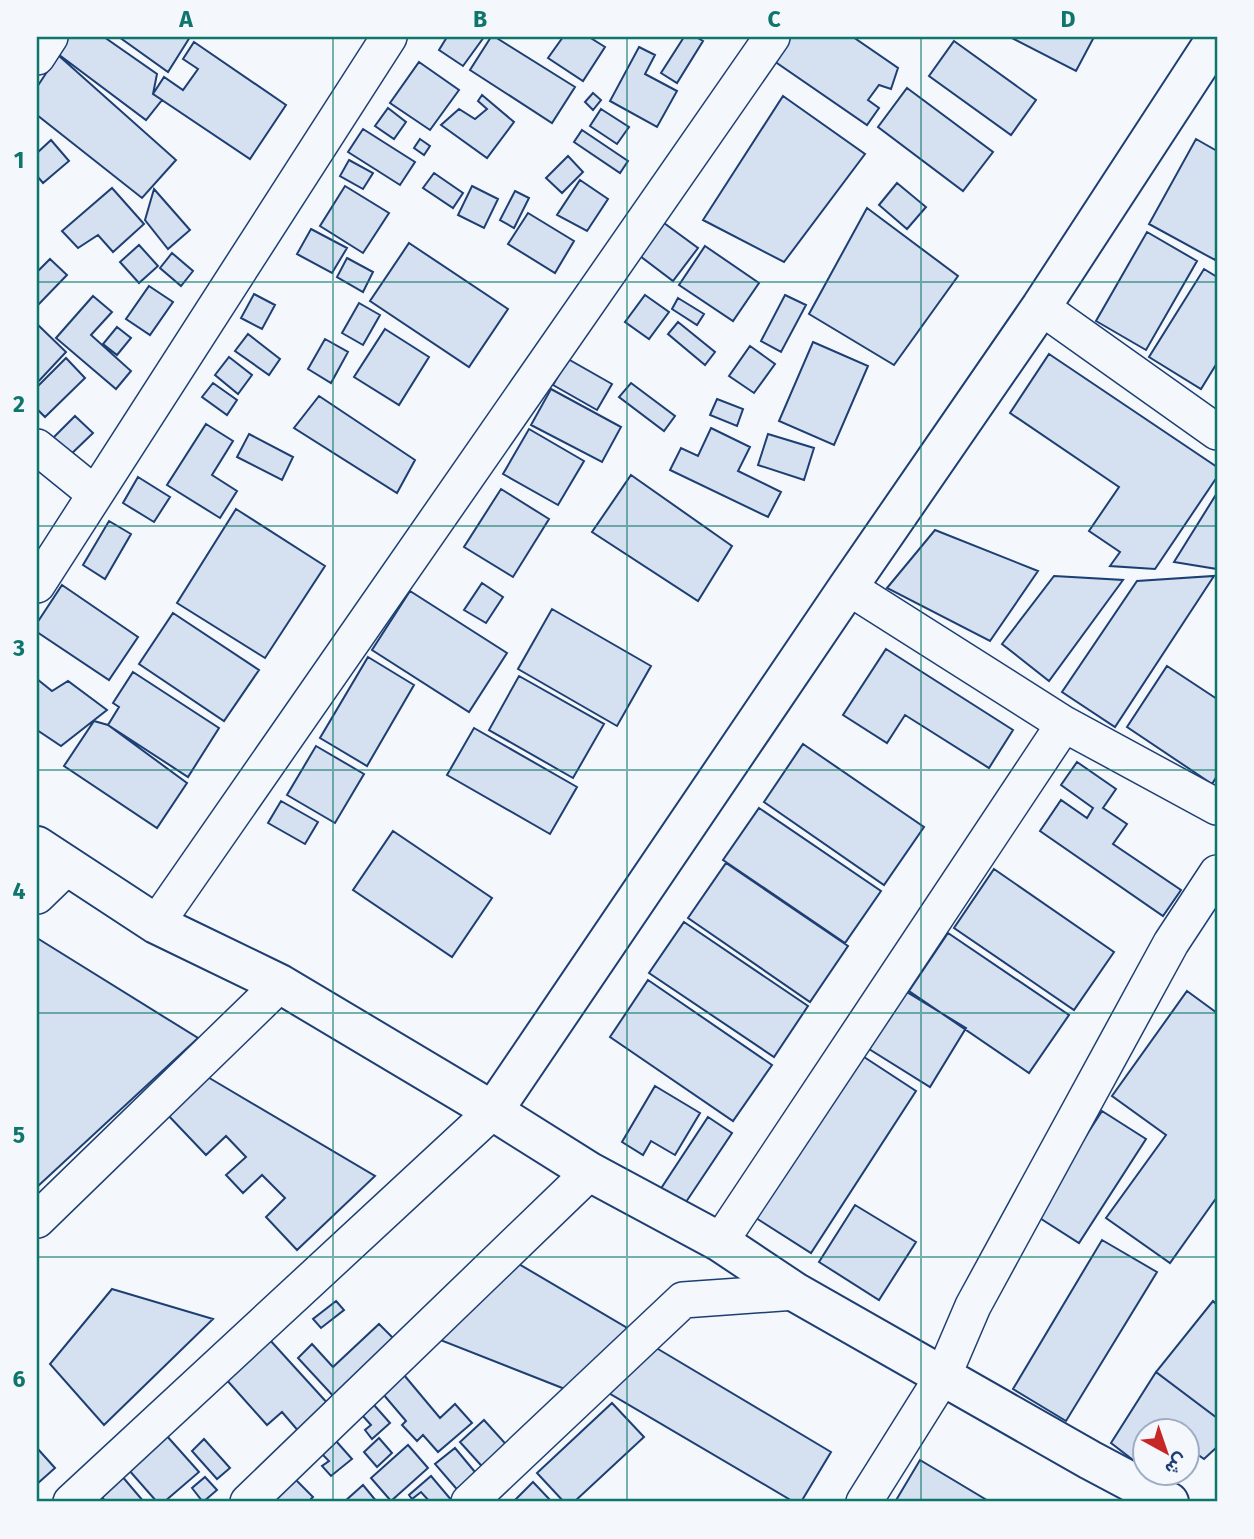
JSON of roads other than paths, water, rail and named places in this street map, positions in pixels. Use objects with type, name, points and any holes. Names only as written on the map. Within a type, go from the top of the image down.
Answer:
[{"type":"main road","points":[[493,1111],[1041,307],[1217,39]]},
{"type":"main road","points":[[52,856],[156,924],[280,984],[590,1172],[720,1242],[795,1292],[1169,1502]]},
{"type":"street","points":[[37,57],[50,37]]},
{"type":"street","points":[[37,585],[389,37]]},
{"type":"street","points":[[156,924],[772,37]]},
{"type":"street","points":[[1041,307],[1217,432]]},
{"type":"street","points":[[37,447],[95,494]]},
{"type":"street","points":[[848,587],[1064,724],[1217,807]]},
{"type":"street","points":[[720,1242],[1064,724]]},
{"type":"street","points":[[37,896],[52,856]]},
{"type":"street","points":[[864,1502],[943,1376],[973,1306],[1171,943],[1217,873]]},
{"type":"street","points":[[37,1220],[280,984]]},
{"type":"street","points":[[71,1502],[493,1111]]},
{"type":"street","points":[[248,1502],[590,1172]]},
{"type":"street","points":[[469,1502],[683,1300],[795,1292]]}]
